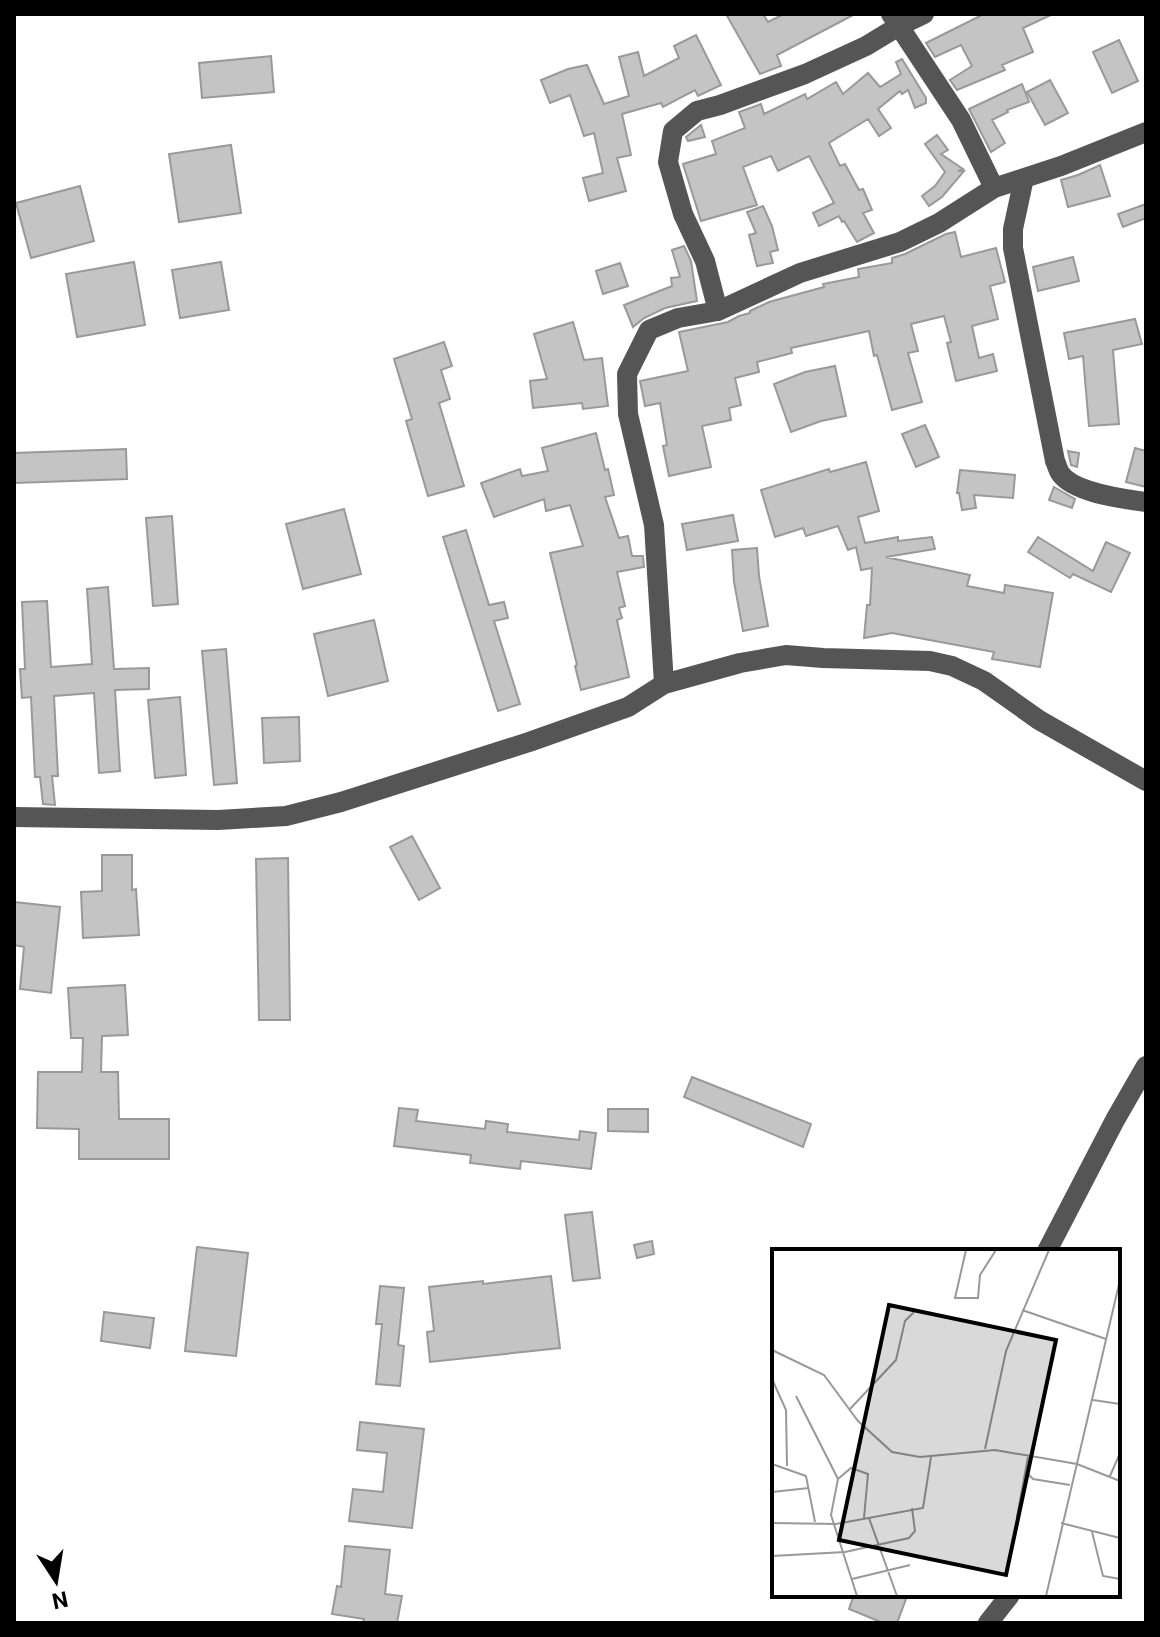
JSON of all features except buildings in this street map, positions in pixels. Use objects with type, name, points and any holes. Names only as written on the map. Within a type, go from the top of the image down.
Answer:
[{"type":"street","points":[[718,311],[705,261],[683,214],[668,162],[673,131],[697,111],[805,74],[866,46],[895,20],[924,14]]},
{"type":"street","points":[[895,20],[961,120],[994,188]]},
{"type":"street","points":[[664,684],[654,525],[628,414],[627,374],[649,330],[678,318],[718,311],[800,273],[900,242],[939,223],[994,188],[1061,166],[1146,132]]},
{"type":"street","points":[[1024,178],[1013,229],[1013,248],[1055,461],[1061,476],[1075,484],[1095,493],[1146,502]]},
{"type":"street","points":[[14,817],[218,820],[286,816],[341,802],[586,722],[628,707],[664,684],[740,663],[786,655],[930,661],[952,666],[984,681],[1039,720],[1146,781]]},
{"type":"street","points":[[1048,1249],[1146,1066]]},
{"type":"street","points":[[988,1623],[1008,1597]]}]
